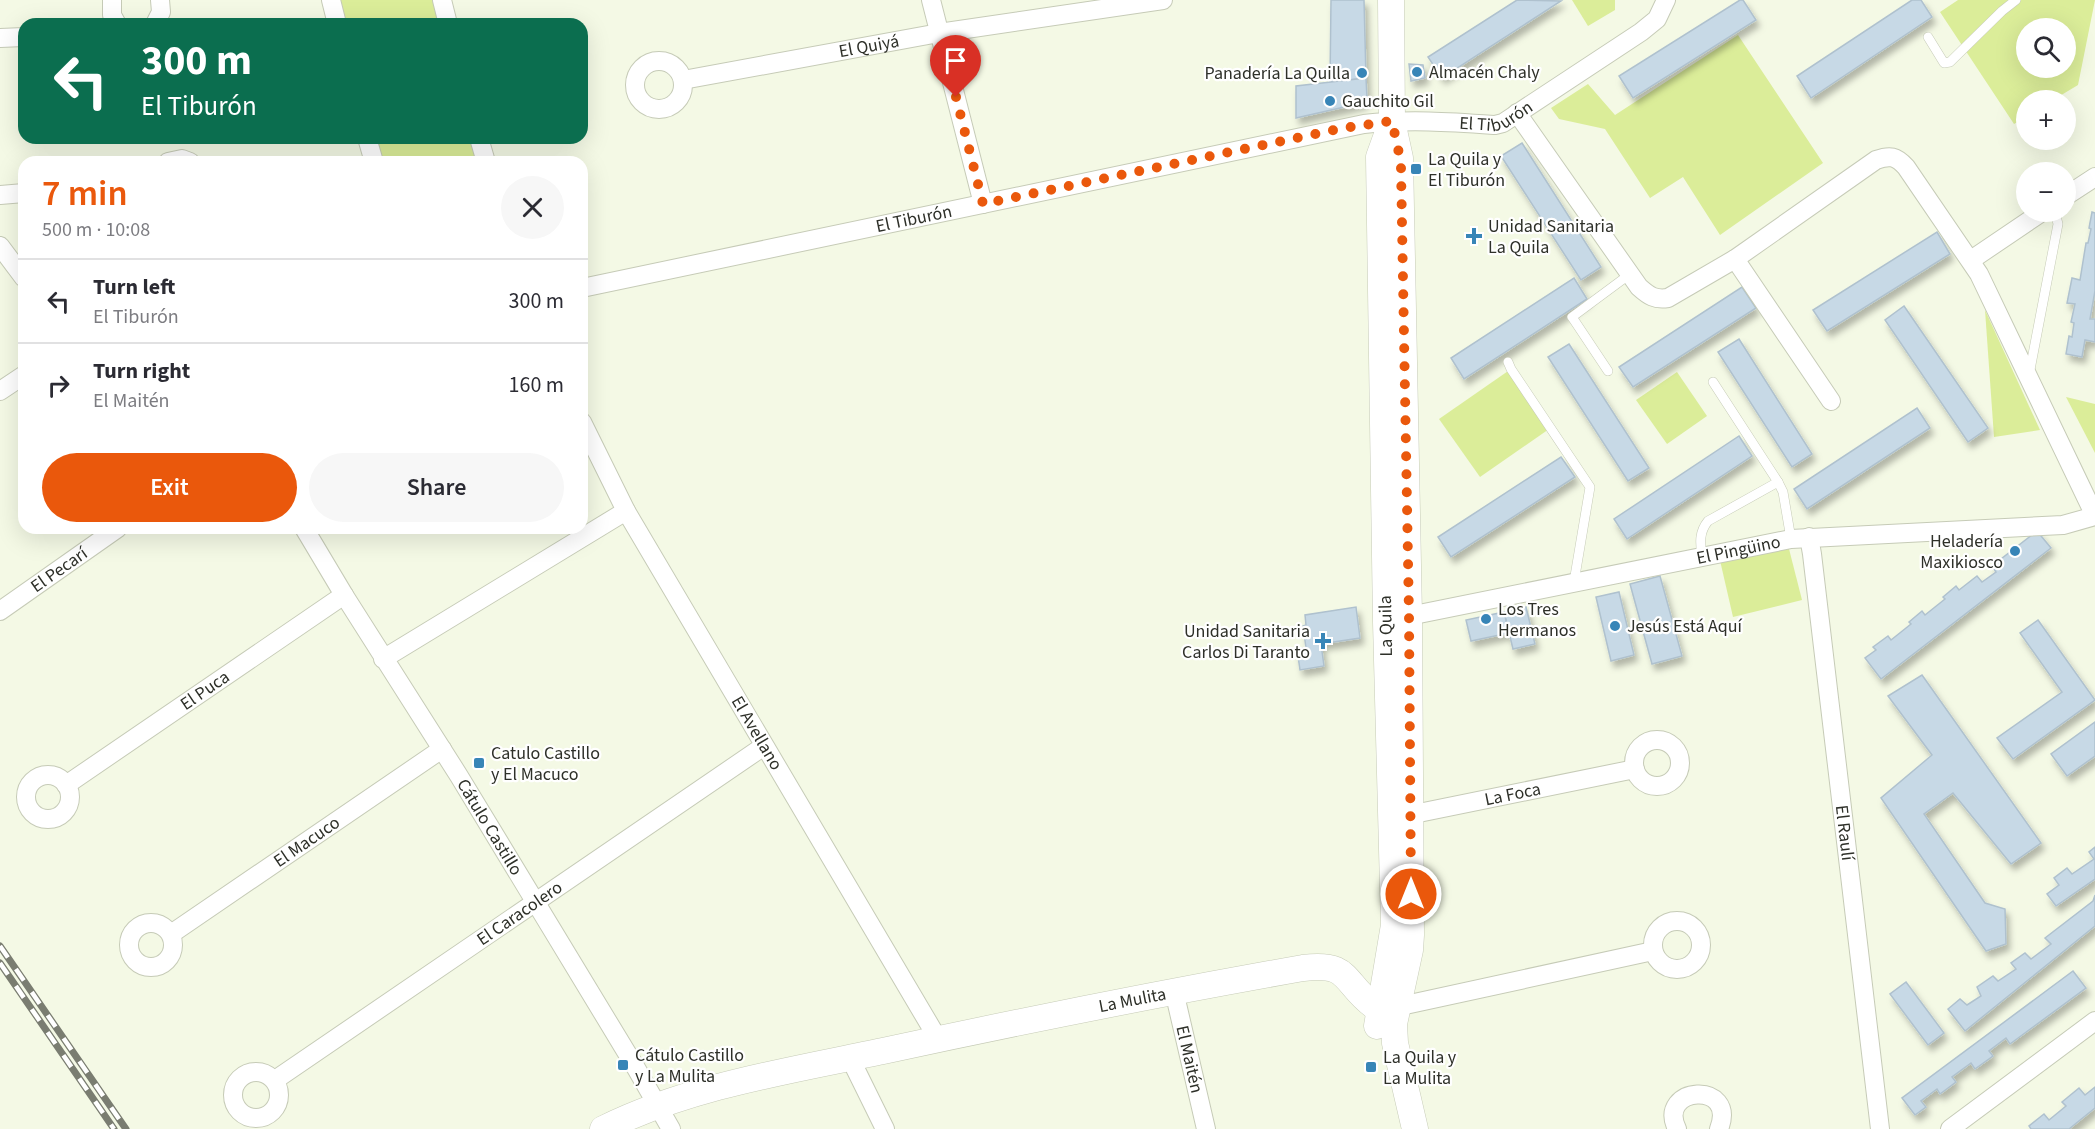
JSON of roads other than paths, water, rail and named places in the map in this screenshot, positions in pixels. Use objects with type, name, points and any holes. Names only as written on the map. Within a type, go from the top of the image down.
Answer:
[{"type":"main road","name":"La Quila","points":[[1390,0],[1392,121],[1379,157],[1397,619],[1400,816],[1410,950],[1388,1007],[1377,1026],[1381,1065],[1397,1129]]},
{"type":"main road","name":"La Mulita","points":[[603,1129],[624,1118],[767,1074],[1174,991],[1322,966],[1333,968],[1343,974],[1369,1002],[1388,1007]]},
{"type":"main road","name":"La Quila","points":[[1388,1007],[1415,1129]]},
{"type":"street","points":[[112,0],[113,18]]},
{"type":"street","points":[[158,18],[161,12],[160,0]]},
{"type":"street","points":[[331,0],[336,18]]},
{"type":"street","points":[[442,0],[446,18]]},
{"type":"street","points":[[931,0],[983,204]]},
{"type":"street","name":"El Quiyá","points":[[683,80],[939,33],[1163,0]]},
{"type":"street","name":"El Tiburón","points":[[588,287],[1344,128],[1392,121],[1495,125],[1503,123],[1641,32],[1657,19],[1666,0]]},
{"type":"street","points":[[0,38],[18,37]]},
{"type":"street","points":[[1517,113],[1630,274],[1648,296],[1658,300],[1668,298],[1735,260],[1876,160],[1888,155],[1898,158],[1906,166],[1971,260],[2095,516]]},
{"type":"street","points":[[2076,189],[2095,177]]},
{"type":"street","points":[[0,195],[18,194]]},
{"type":"street","points":[[1971,260],[2027,222]]},
{"type":"street","points":[[0,246],[18,270]]},
{"type":"street","points":[[1735,260],[1831,401]]},
{"type":"street","points":[[0,391],[18,379]]},
{"type":"street","name":"El Avellano","points":[[588,434],[626,510],[938,1039]]},
{"type":"street","points":[[588,533],[626,510]]},
{"type":"street","name":"El Pingüino","points":[[1397,619],[1800,538],[2063,525],[2095,516]]},
{"type":"street","name":"El Pecarí","points":[[0,611],[109,534]]},
{"type":"street","name":"Cátulo Castillo","points":[[308,534],[383,659],[442,749],[632,1061],[670,1129]]},
{"type":"street","points":[[383,659],[587,534]]},
{"type":"street","name":"El Raulí","points":[[1800,538],[1815,578],[1880,1129]]},
{"type":"street","name":"El Puca","points":[[66,785],[344,595]]},
{"type":"street","name":"El Caracolero","points":[[274,1080],[764,746]]},
{"type":"street","name":"El Macuco","points":[[171,934],[442,749]]},
{"type":"street","name":"La Foca","points":[[1400,816],[1635,769]]},
{"type":"street","points":[[1388,1007],[1653,951]]},
{"type":"street","name":"El Maitén","points":[[1174,991],[1206,1129]]},
{"type":"street","points":[[1950,1129],[2095,1021]]},
{"type":"street","points":[[850,1058],[885,1129]]},
{"type":"street","points":[[1670,1128],[1679,1102],[1692,1094],[1699,1094],[1713,1099],[1718,1105],[1722,1120],[1719,1129]]},
{"type":"lane","points":[[1928,37],[1944,63],[1950,62],[2016,0]]},
{"type":"lane","points":[[2029,377],[2058,222]]},
{"type":"lane","points":[[1608,371],[1572,317],[1630,274]]},
{"type":"lane","points":[[1508,362],[1510,369],[1590,487],[1574,582]]},
{"type":"lane","points":[[1713,382],[1778,482],[1800,538]]},
{"type":"lane","points":[[1702,556],[1700,539],[1708,521],[1778,482]]},
{"type":"railway","points":[[0,946],[126,1129]]},
{"type":"railway","points":[[0,963],[114,1129]]},
{"type":"place","name":"Almacén Chaly","points":[[1417,72]]},
{"type":"place","name":"Panadería La Quilla","points":[[1362,73]]},
{"type":"place","name":"Gauchito Gil","points":[[1330,101]]},
{"type":"place","name":"La Quila y El Tiburón","points":[[1416,169]]},
{"type":"place","name":"Unidad Sanitaria La Quila","points":[[1474,236]]},
{"type":"place","name":"Heladería Maxikiosco","points":[[2015,551]]},
{"type":"place","name":"Los Tres Hermanos","points":[[1486,619]]},
{"type":"place","name":"Jesús Está Aquí","points":[[1615,626]]},
{"type":"place","name":"Unidad Sanitaria Carlos Di Taranto","points":[[1323,641]]},
{"type":"place","name":"Catulo Castillo y El Macuco","points":[[479,763]]},
{"type":"place","name":"Cátulo Castillo y La Mulita","points":[[623,1065]]},
{"type":"place","name":"La Quila y La Mulita","points":[[1371,1067]]}]
